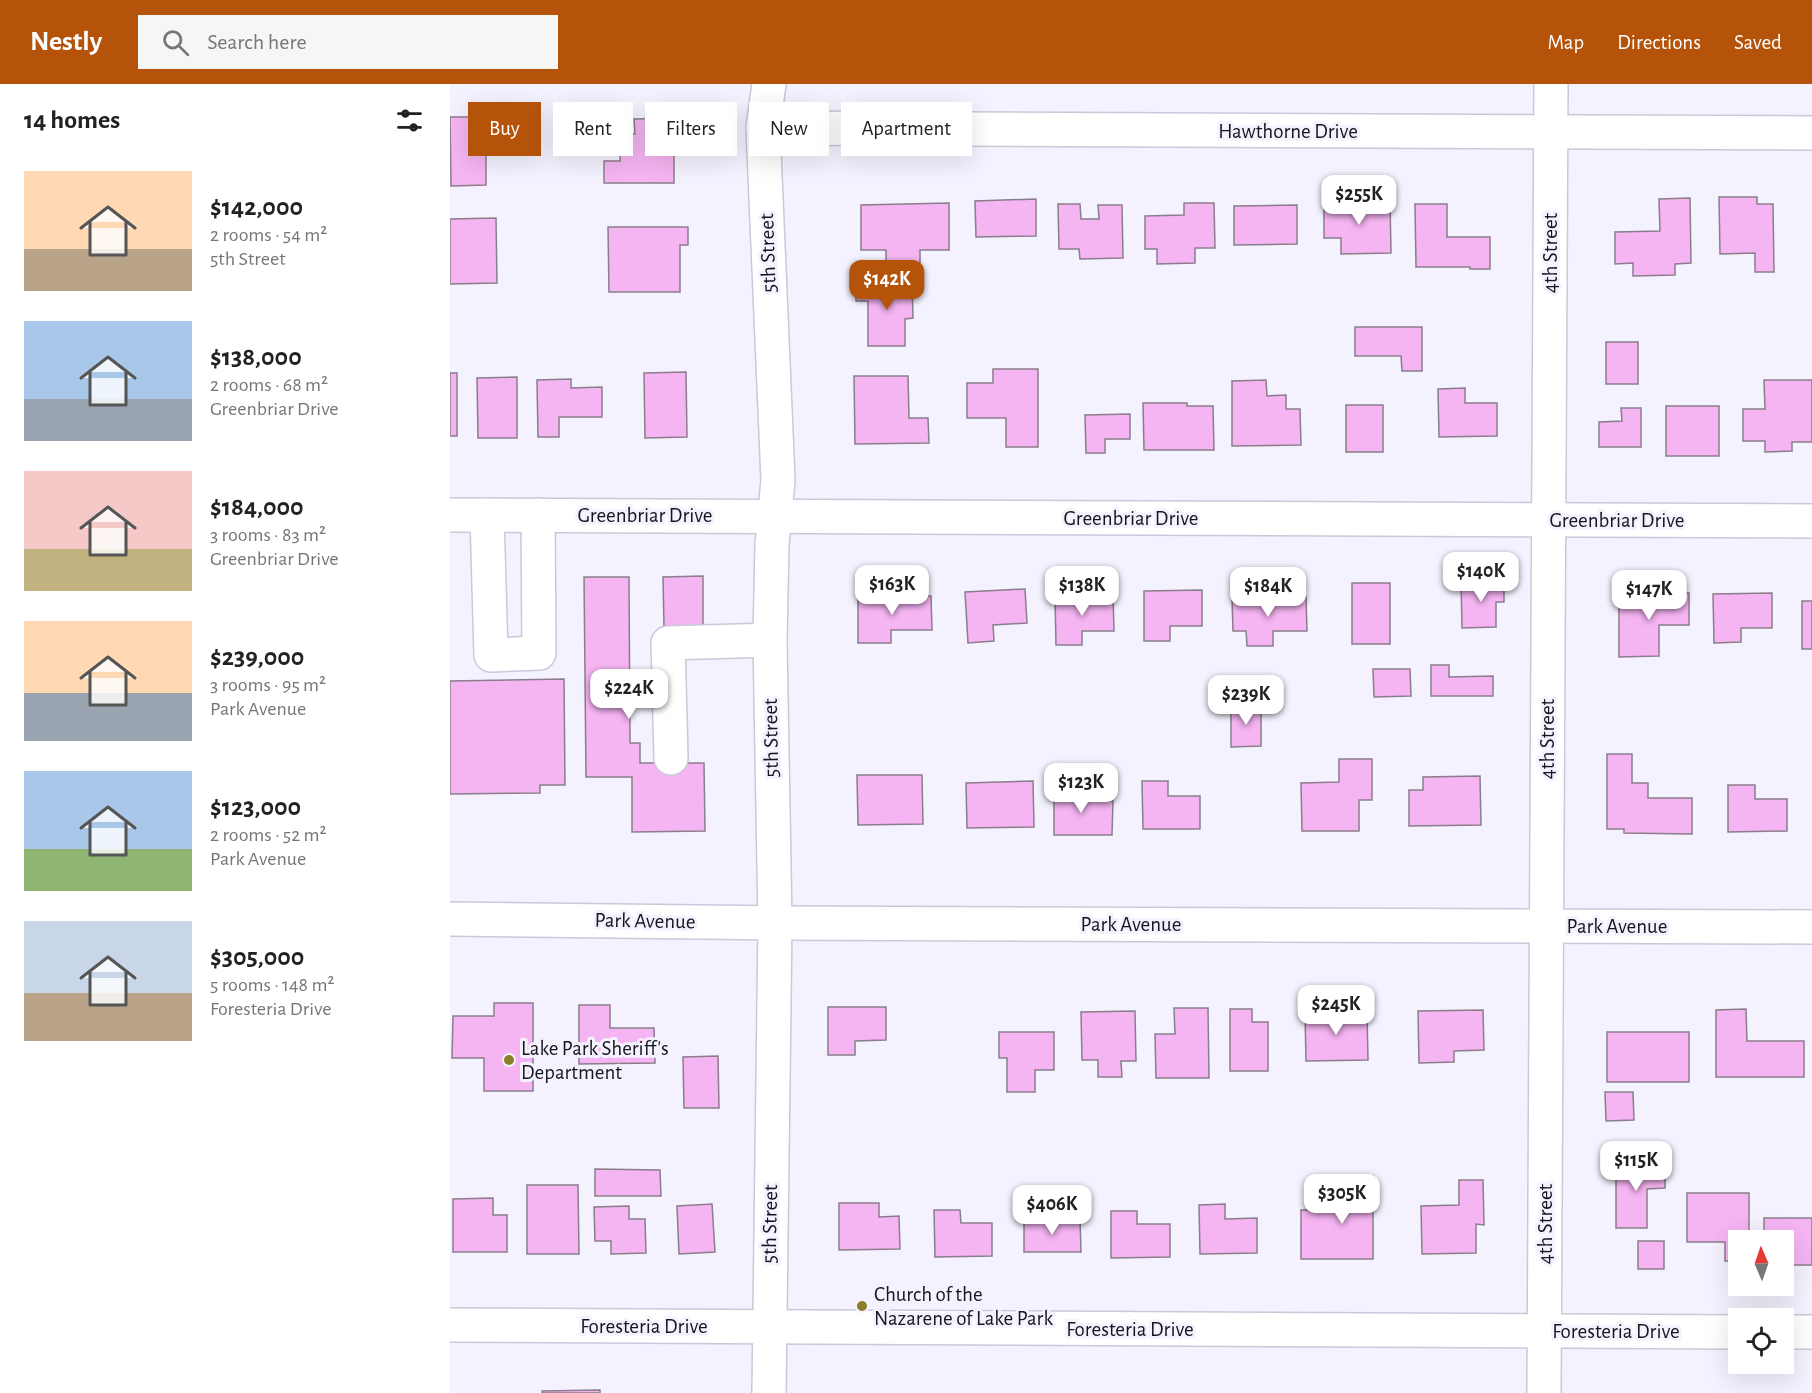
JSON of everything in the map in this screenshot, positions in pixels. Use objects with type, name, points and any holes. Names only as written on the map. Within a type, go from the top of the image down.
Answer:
[{"type":"street","name":"5th Street","points":[[766,102],[768,84]]},
{"type":"street","name":"4th Street","points":[[1544,1393],[1551,84]]},
{"type":"street","name":"Hawthorne Drive","points":[[829,128],[1812,134]]},
{"type":"street","name":"5th Street","points":[[764,156],[778,480],[774,516],[770,640],[774,923],[769,1393]]},
{"type":"street","name":"Greenbriar Drive","points":[[450,515],[1812,521]]},
{"type":"street","points":[[487,515],[490,655],[539,653],[538,515]]},
{"type":"street","points":[[671,758],[668,643],[770,640]]},
{"type":"street","name":"Park Avenue","points":[[450,919],[774,923],[1812,927]]},
{"type":"street","name":"Foresteria Drive","points":[[450,1325],[1728,1332]]},
{"type":"street","points":[[1794,1332],[1812,1332]]},
{"type":"building","points":[[450,117],[468,117],[468,156],[486,156],[486,185],[451,186]]},
{"type":"building","points":[[634,119],[645,119],[645,156],[674,156],[674,183],[604,183],[604,161],[620,161],[620,156],[633,156]]},
{"type":"building","points":[[1719,197],[1757,197],[1757,204],[1773,204],[1774,272],[1755,272],[1755,253],[1720,254]]},
{"type":"building","points":[[1690,198],[1691,263],[1675,264],[1675,275],[1633,276],[1633,263],[1615,264],[1615,232],[1660,231],[1659,199]]},
{"type":"building","points":[[1036,199],[1036,236],[976,237],[975,201]]},
{"type":"building","points":[[1390,201],[1391,253],[1341,254],[1341,238],[1324,238],[1324,202]]},
{"type":"building","points":[[949,203],[949,250],[920,250],[920,263],[886,263],[886,250],[861,250],[861,205]]},
{"type":"building","points":[[1184,203],[1214,203],[1215,248],[1195,248],[1195,263],[1157,264],[1157,249],[1145,249],[1145,216],[1184,215]]},
{"type":"building","points":[[1058,204],[1080,204],[1081,219],[1099,219],[1098,205],[1122,205],[1123,258],[1080,259],[1079,249],[1059,249]]},
{"type":"building","points":[[1415,204],[1447,204],[1447,237],[1490,237],[1490,269],[1416,267]]},
{"type":"building","points":[[1297,205],[1297,244],[1234,245],[1234,206]]},
{"type":"building","points":[[496,218],[497,283],[450,284],[450,219]]},
{"type":"building","points":[[608,227],[688,227],[688,245],[680,245],[680,292],[609,292]]},
{"type":"building","points":[[856,282],[912,282],[913,318],[905,319],[905,346],[868,346],[868,301],[856,301]]},
{"type":"building","points":[[1355,327],[1422,327],[1422,371],[1402,371],[1401,356],[1355,356]]},
{"type":"building","points":[[1606,342],[1638,342],[1638,384],[1606,384]]},
{"type":"building","points":[[993,369],[1038,369],[1038,447],[1006,447],[1006,418],[967,418],[967,383],[993,383]]},
{"type":"building","points":[[686,372],[687,437],[645,438],[644,373]]},
{"type":"building","points":[[450,373],[457,373],[457,436],[450,436]]},
{"type":"building","points":[[854,376],[908,376],[909,418],[928,418],[929,443],[855,444]]},
{"type":"building","points":[[517,377],[517,438],[478,438],[477,378]]},
{"type":"building","points":[[571,379],[571,388],[602,387],[602,417],[559,417],[559,437],[538,437],[537,380]]},
{"type":"building","points":[[1266,380],[1267,396],[1286,395],[1286,409],[1300,409],[1301,445],[1232,446],[1232,381]]},
{"type":"building","points":[[1764,380],[1812,380],[1812,442],[1792,442],[1792,451],[1765,452],[1765,441],[1743,441],[1743,409],[1765,409]]},
{"type":"building","points":[[1465,388],[1465,403],[1497,403],[1497,436],[1439,437],[1438,389]]},
{"type":"building","points":[[1143,403],[1187,403],[1187,406],[1213,406],[1214,450],[1144,450]]},
{"type":"building","points":[[1346,405],[1383,405],[1383,452],[1346,452]]},
{"type":"building","points":[[1666,406],[1719,406],[1719,456],[1666,456]]},
{"type":"building","points":[[1621,408],[1641,408],[1641,447],[1599,447],[1599,422],[1622,421]]},
{"type":"building","points":[[1130,414],[1130,439],[1105,439],[1105,453],[1086,453],[1085,415]]},
{"type":"building","points":[[703,576],[703,627],[664,627],[663,577]]},
{"type":"building","points":[[584,577],[629,577],[630,743],[640,743],[640,763],[704,763],[705,831],[632,832],[632,777],[586,777]]},
{"type":"building","points":[[1504,580],[1504,602],[1496,602],[1496,627],[1462,628],[1461,581]]},
{"type":"building","points":[[1352,583],[1390,583],[1390,644],[1352,644]]},
{"type":"building","points":[[1025,589],[1027,623],[993,625],[994,641],[968,643],[965,592]]},
{"type":"building","points":[[1202,590],[1202,626],[1170,626],[1170,641],[1144,641],[1144,591]]},
{"type":"building","points":[[1689,593],[1689,625],[1659,625],[1659,656],[1619,657],[1619,594]]},
{"type":"building","points":[[1772,593],[1772,628],[1741,628],[1741,642],[1714,643],[1713,594]]},
{"type":"building","points":[[1113,595],[1114,631],[1082,631],[1082,645],[1056,645],[1055,596]]},
{"type":"building","points":[[858,596],[931,596],[932,630],[891,630],[891,643],[858,643]]},
{"type":"building","points":[[1306,597],[1307,631],[1273,631],[1273,646],[1247,646],[1246,631],[1233,631],[1232,598]]},
{"type":"building","points":[[1802,601],[1812,601],[1812,649],[1802,649]]},
{"type":"building","points":[[1431,665],[1449,665],[1449,677],[1493,676],[1493,696],[1431,696]]},
{"type":"building","points":[[1373,669],[1410,669],[1411,696],[1374,697]]},
{"type":"building","points":[[564,679],[565,785],[540,785],[540,793],[450,794],[450,681]]},
{"type":"building","points":[[1261,705],[1261,746],[1231,747],[1231,706]]},
{"type":"building","points":[[1607,754],[1632,754],[1632,783],[1648,783],[1648,798],[1692,798],[1692,834],[1624,833],[1624,829],[1607,829]]},
{"type":"building","points":[[1339,759],[1372,759],[1372,800],[1359,800],[1359,831],[1302,831],[1301,783],[1339,782]]},
{"type":"building","points":[[857,775],[922,775],[923,824],[858,825]]},
{"type":"building","points":[[1480,776],[1481,825],[1409,826],[1409,790],[1423,790],[1423,777]]},
{"type":"building","points":[[1033,781],[1034,827],[967,828],[966,783]]},
{"type":"building","points":[[1142,781],[1168,781],[1168,796],[1200,796],[1200,829],[1143,829]]},
{"type":"building","points":[[1728,785],[1755,785],[1755,799],[1787,799],[1787,831],[1728,832]]},
{"type":"building","points":[[1054,787],[1081,787],[1081,801],[1113,801],[1112,835],[1054,835]]},
{"type":"building","points":[[494,1003],[533,1003],[533,1091],[484,1091],[484,1058],[452,1058],[453,1016],[494,1016]]},
{"type":"building","points":[[579,1005],[610,1005],[610,1028],[654,1028],[655,1063],[579,1064]]},
{"type":"building","points":[[828,1007],[886,1007],[886,1040],[855,1041],[855,1055],[828,1055]]},
{"type":"building","points":[[1174,1008],[1208,1008],[1209,1078],[1156,1078],[1155,1034],[1175,1034]]},
{"type":"building","points":[[1230,1009],[1252,1009],[1252,1022],[1268,1022],[1268,1071],[1230,1071]]},
{"type":"building","points":[[1746,1009],[1747,1041],[1804,1041],[1804,1077],[1716,1077],[1716,1010]]},
{"type":"building","points":[[1483,1010],[1484,1050],[1454,1051],[1454,1062],[1419,1063],[1418,1011]]},
{"type":"building","points":[[1135,1011],[1136,1061],[1121,1061],[1122,1077],[1098,1077],[1098,1060],[1082,1060],[1081,1012]]},
{"type":"building","points":[[1367,1011],[1368,1060],[1306,1061],[1305,1012]]},
{"type":"building","points":[[999,1032],[1054,1032],[1054,1070],[1035,1070],[1035,1092],[1007,1092],[1007,1058],[999,1058]]},
{"type":"building","points":[[1607,1032],[1689,1032],[1689,1082],[1607,1082]]},
{"type":"building","points":[[718,1056],[719,1108],[684,1108],[683,1057]]},
{"type":"building","points":[[1605,1092],[1633,1092],[1634,1120],[1606,1121]]},
{"type":"building","points":[[1616,1164],[1665,1164],[1665,1188],[1647,1189],[1647,1228],[1616,1228]]},
{"type":"building","points":[[595,1169],[660,1170],[661,1196],[595,1196]]},
{"type":"building","points":[[1343,1176],[1373,1176],[1373,1259],[1301,1259],[1301,1210],[1343,1210]]},
{"type":"building","points":[[1459,1180],[1483,1180],[1484,1225],[1476,1224],[1476,1253],[1422,1254],[1421,1206],[1459,1205]]},
{"type":"building","points":[[527,1185],[578,1185],[579,1254],[527,1254]]},
{"type":"building","points":[[1687,1193],[1749,1193],[1749,1230],[1728,1230],[1728,1261],[1725,1261],[1725,1242],[1687,1242]]},
{"type":"building","points":[[493,1198],[493,1215],[507,1215],[507,1252],[453,1252],[453,1199]]},
{"type":"building","points":[[839,1203],[879,1203],[879,1217],[899,1216],[900,1249],[839,1250]]},
{"type":"building","points":[[712,1204],[715,1252],[679,1254],[677,1206]]},
{"type":"building","points":[[1225,1204],[1225,1219],[1257,1218],[1257,1253],[1200,1254],[1199,1205]]},
{"type":"building","points":[[629,1206],[629,1219],[645,1219],[646,1253],[611,1254],[611,1241],[595,1241],[594,1207]]},
{"type":"building","points":[[934,1210],[960,1210],[961,1223],[992,1223],[992,1256],[935,1257]]},
{"type":"building","points":[[1111,1211],[1137,1211],[1137,1224],[1170,1224],[1170,1257],[1111,1258]]},
{"type":"building","points":[[1764,1218],[1812,1218],[1812,1265],[1794,1265],[1794,1230],[1764,1230]]},
{"type":"building","points":[[1080,1220],[1081,1252],[1024,1252],[1024,1221]]},
{"type":"building","points":[[1638,1241],[1664,1241],[1664,1269],[1638,1269]]},
{"type":"building","points":[[600,1390],[600,1393],[542,1393],[542,1391]]},
{"type":"place","name":"Lake Park Sheriff's Department","points":[[509,1060]]},
{"type":"place","name":"Church of the Nazarene of Lake Park","points":[[862,1306]]}]
